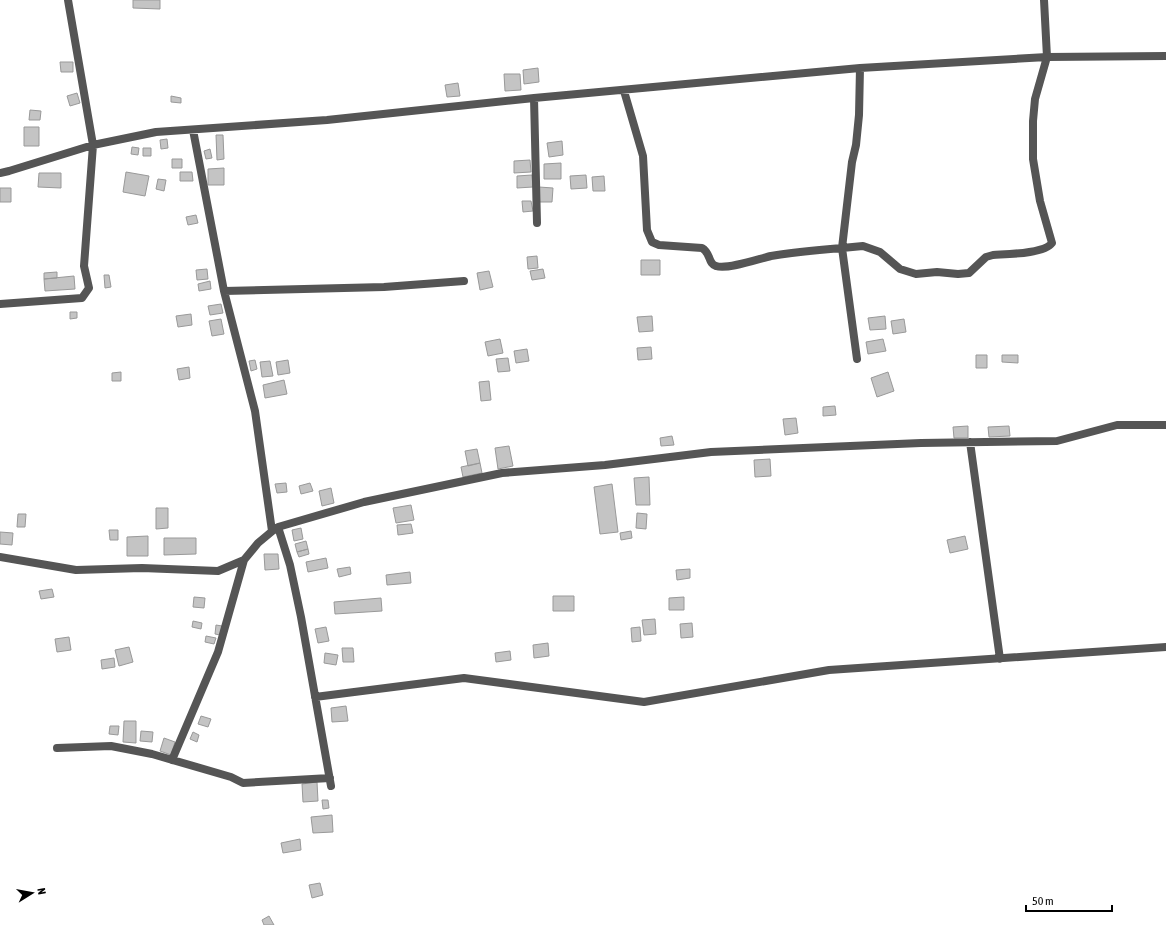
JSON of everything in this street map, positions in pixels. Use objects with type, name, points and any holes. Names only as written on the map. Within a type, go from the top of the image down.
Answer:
[{"type":"street","points":[[0,304],[82,298],[89,288],[84,266],[93,144],[68,0]]},
{"type":"street","points":[[624,91],[643,156],[647,230],[652,242],[660,245],[702,248],[707,250],[712,264],[725,267],[770,256],[811,250],[863,246],[880,252],[900,269],[916,274],[937,272],[958,274],[969,273],[986,257],[993,254],[1040,250],[1052,243],[1040,201],[1033,159],[1033,121],[1035,99],[1047,57],[1044,0]]},
{"type":"street","points":[[0,173],[93,144],[156,132],[327,120],[534,98],[624,91],[860,68],[1047,57],[1166,56]]},
{"type":"street","points":[[857,359],[842,248],[859,115],[860,68]]},
{"type":"street","points":[[534,98],[537,223]]},
{"type":"street","points":[[57,748],[111,746],[152,754],[231,777],[243,783],[331,782],[291,572],[275,529],[255,411],[224,291],[193,130]]},
{"type":"street","points":[[224,291],[384,287],[464,281]]},
{"type":"street","points":[[172,760],[218,652],[244,560],[258,543],[275,529],[364,502],[502,473],[605,465],[711,452],[970,442],[1057,441],[1117,425],[1166,425]]},
{"type":"street","points":[[970,442],[1000,659]]},
{"type":"street","points":[[0,557],[76,570],[142,568],[218,571],[244,560]]},
{"type":"street","points":[[315,697],[464,678],[644,702],[829,670],[1166,647]]},
{"type":"building","points":[[133,0],[160,0],[160,9],[133,8]]},
{"type":"building","points":[[60,62],[73,62],[73,72],[61,72]]},
{"type":"building","points":[[538,68],[539,82],[524,84],[523,70]]},
{"type":"building","points":[[504,74],[520,74],[521,90],[505,91]]},
{"type":"building","points":[[458,83],[460,96],[447,97],[445,85]]},
{"type":"building","points":[[77,93],[80,103],[70,106],[67,96]]},
{"type":"building","points":[[171,96],[181,98],[181,103],[171,102]]},
{"type":"building","points":[[30,110],[41,111],[40,120],[29,120]]},
{"type":"building","points":[[24,127],[39,127],[39,146],[24,146]]},
{"type":"building","points":[[216,135],[223,135],[224,159],[217,160]]},
{"type":"building","points":[[167,139],[168,148],[161,149],[160,140]]},
{"type":"building","points":[[562,141],[563,155],[549,157],[547,143]]},
{"type":"building","points":[[132,147],[139,148],[138,155],[131,154]]},
{"type":"building","points":[[143,148],[151,148],[151,156],[143,156]]},
{"type":"building","points":[[210,149],[212,158],[206,159],[204,151]]},
{"type":"building","points":[[172,159],[182,159],[182,168],[172,168]]},
{"type":"building","points":[[530,160],[531,172],[514,173],[514,161]]},
{"type":"building","points":[[561,163],[561,179],[544,179],[544,164]]},
{"type":"building","points":[[224,168],[224,185],[208,185],[208,169]]},
{"type":"building","points":[[126,172],[149,176],[145,196],[123,192]]},
{"type":"building","points":[[180,172],[192,172],[193,181],[180,181]]},
{"type":"building","points":[[39,173],[61,173],[61,188],[38,187]]},
{"type":"building","points":[[532,175],[533,187],[517,188],[517,176]]},
{"type":"building","points":[[586,175],[587,188],[571,189],[570,176]]},
{"type":"building","points":[[604,176],[605,191],[593,191],[592,177]]},
{"type":"building","points":[[158,179],[166,180],[164,191],[156,189]]},
{"type":"building","points":[[539,187],[553,188],[552,202],[538,202]]},
{"type":"building","points":[[0,188],[11,188],[11,202],[0,202]]},
{"type":"building","points":[[522,201],[531,201],[533,211],[523,212]]},
{"type":"building","points":[[196,215],[198,223],[188,225],[186,217]]},
{"type":"building","points":[[537,256],[538,268],[528,269],[527,257]]},
{"type":"building","points":[[641,260],[660,260],[660,275],[641,275]]},
{"type":"building","points":[[207,269],[208,279],[197,280],[196,270]]},
{"type":"building","points":[[543,269],[545,278],[532,280],[530,271]]},
{"type":"building","points":[[489,271],[493,287],[480,290],[477,273]]},
{"type":"building","points":[[57,272],[57,278],[44,279],[44,273]]},
{"type":"building","points":[[104,275],[109,275],[111,287],[105,288]]},
{"type":"building","points":[[74,276],[75,289],[45,291],[44,279]]},
{"type":"building","points":[[210,281],[211,289],[199,291],[198,284]]},
{"type":"building","points":[[221,304],[223,313],[210,315],[208,306]]},
{"type":"building","points":[[70,312],[77,312],[77,318],[70,319]]},
{"type":"building","points":[[191,314],[192,325],[178,327],[176,316]]},
{"type":"building","points":[[652,316],[653,331],[639,332],[637,317]]},
{"type":"building","points":[[885,316],[886,329],[870,330],[868,318]]},
{"type":"building","points":[[221,319],[224,334],[212,336],[209,321]]},
{"type":"building","points":[[904,319],[906,332],[893,334],[891,321]]},
{"type":"building","points":[[500,339],[503,353],[488,356],[485,342]]},
{"type":"building","points":[[883,339],[886,351],[868,354],[866,342]]},
{"type":"building","points":[[651,347],[652,359],[638,360],[637,348]]},
{"type":"building","points":[[527,349],[529,361],[516,363],[514,351]]},
{"type":"building","points":[[976,355],[987,355],[987,368],[976,368]]},
{"type":"building","points":[[1002,355],[1018,355],[1018,363],[1002,362]]},
{"type":"building","points":[[508,358],[510,371],[498,372],[496,359]]},
{"type":"building","points":[[255,360],[257,369],[251,371],[249,361]]},
{"type":"building","points":[[288,360],[290,373],[278,375],[276,362]]},
{"type":"building","points":[[270,361],[273,376],[262,377],[260,362]]},
{"type":"building","points":[[189,367],[190,378],[179,380],[177,369]]},
{"type":"building","points":[[121,372],[121,381],[112,381],[112,373]]},
{"type":"building","points":[[888,372],[894,391],[877,397],[871,378]]},
{"type":"building","points":[[284,380],[287,394],[265,398],[263,385]]},
{"type":"building","points":[[489,381],[491,400],[481,401],[479,382]]},
{"type":"building","points":[[835,406],[836,415],[823,416],[823,407]]},
{"type":"building","points":[[796,418],[798,433],[785,435],[783,419]]},
{"type":"building","points":[[968,426],[968,438],[954,438],[953,427]]},
{"type":"building","points":[[1009,426],[1010,436],[989,437],[988,427]]},
{"type":"building","points":[[672,436],[674,445],[661,446],[660,438]]},
{"type":"building","points":[[509,446],[513,466],[498,469],[495,448]]},
{"type":"building","points":[[477,449],[480,463],[468,466],[465,451]]},
{"type":"building","points":[[770,459],[771,476],[755,477],[754,460]]},
{"type":"building","points":[[480,463],[482,473],[463,477],[461,467]]},
{"type":"building","points":[[649,477],[650,505],[636,505],[634,478]]},
{"type":"building","points":[[286,483],[287,492],[277,493],[275,484]]},
{"type":"building","points":[[310,483],[313,491],[301,494],[299,486]]},
{"type":"building","points":[[612,484],[618,532],[600,534],[594,487]]},
{"type":"building","points":[[331,488],[334,503],[322,506],[319,491]]},
{"type":"building","points":[[411,505],[414,520],[396,523],[393,508]]},
{"type":"building","points":[[156,508],[168,508],[168,528],[156,529]]},
{"type":"building","points":[[637,513],[647,514],[646,529],[636,528]]},
{"type":"building","points":[[18,514],[26,514],[25,527],[17,527]]},
{"type":"building","points":[[411,524],[413,533],[398,535],[397,525]]},
{"type":"building","points":[[301,528],[303,539],[294,541],[292,530]]},
{"type":"building","points":[[109,530],[118,530],[118,540],[110,540]]},
{"type":"building","points":[[631,531],[632,538],[621,540],[620,533]]},
{"type":"building","points":[[0,532],[13,533],[12,545],[0,544]]},
{"type":"building","points":[[148,536],[148,556],[127,556],[127,537]]},
{"type":"building","points":[[965,536],[968,549],[950,553],[947,540]]},
{"type":"building","points":[[164,538],[196,538],[196,554],[164,555]]},
{"type":"building","points":[[306,541],[308,549],[297,552],[295,544]]},
{"type":"building","points":[[308,549],[309,554],[299,557],[297,552]]},
{"type":"building","points":[[264,554],[278,554],[279,569],[265,570]]},
{"type":"building","points":[[326,558],[328,568],[308,572],[306,562]]},
{"type":"building","points":[[350,567],[351,574],[339,577],[337,569]]},
{"type":"building","points":[[690,569],[690,578],[677,580],[676,570]]},
{"type":"building","points":[[410,572],[411,583],[387,585],[386,575]]},
{"type":"building","points":[[52,589],[54,597],[41,599],[39,591]]},
{"type":"building","points":[[553,596],[574,596],[574,611],[553,611]]},
{"type":"building","points":[[194,597],[205,598],[204,608],[193,607]]},
{"type":"building","points":[[684,597],[684,610],[669,610],[669,598]]},
{"type":"building","points":[[381,598],[382,611],[335,614],[334,602]]},
{"type":"building","points":[[655,619],[656,634],[644,635],[642,620]]},
{"type":"building","points":[[193,621],[202,623],[201,629],[192,627]]},
{"type":"building","points":[[692,623],[693,637],[681,638],[680,624]]},
{"type":"building","points":[[216,625],[222,626],[220,635],[215,634]]},
{"type":"building","points":[[326,627],[329,641],[318,643],[315,629]]},
{"type":"building","points":[[640,627],[641,641],[632,642],[631,628]]},
{"type":"building","points":[[206,636],[216,638],[214,644],[205,642]]},
{"type":"building","points":[[69,637],[71,650],[57,652],[55,639]]},
{"type":"building","points":[[548,643],[549,656],[534,658],[533,645]]},
{"type":"building","points":[[129,647],[133,662],[119,666],[115,650]]},
{"type":"building","points":[[342,648],[353,648],[354,662],[343,662]]},
{"type":"building","points":[[510,651],[511,660],[496,662],[495,653]]},
{"type":"building","points":[[325,653],[338,655],[336,665],[324,663]]},
{"type":"building","points":[[114,658],[115,667],[102,669],[101,660]]},
{"type":"building","points":[[346,706],[348,721],[332,722],[331,708]]},
{"type":"building","points":[[201,716],[211,719],[208,727],[198,724]]},
{"type":"building","points":[[124,721],[136,721],[136,743],[123,742]]},
{"type":"building","points":[[110,726],[119,726],[118,735],[109,734]]},
{"type":"building","points":[[141,731],[153,732],[152,742],[140,741]]},
{"type":"building","points":[[193,732],[199,735],[197,742],[190,739]]},
{"type":"building","points":[[164,738],[175,742],[171,755],[160,751]]},
{"type":"building","points":[[317,782],[318,801],[303,802],[302,784]]},
{"type":"building","points":[[322,800],[328,800],[329,808],[323,809]]},
{"type":"building","points":[[332,815],[333,832],[313,833],[311,817]]},
{"type":"building","points":[[300,839],[301,850],[283,853],[281,843]]},
{"type":"building","points":[[320,883],[323,895],[312,898],[309,885]]},
{"type":"building","points":[[269,916],[274,925],[264,925],[262,920]]}]
